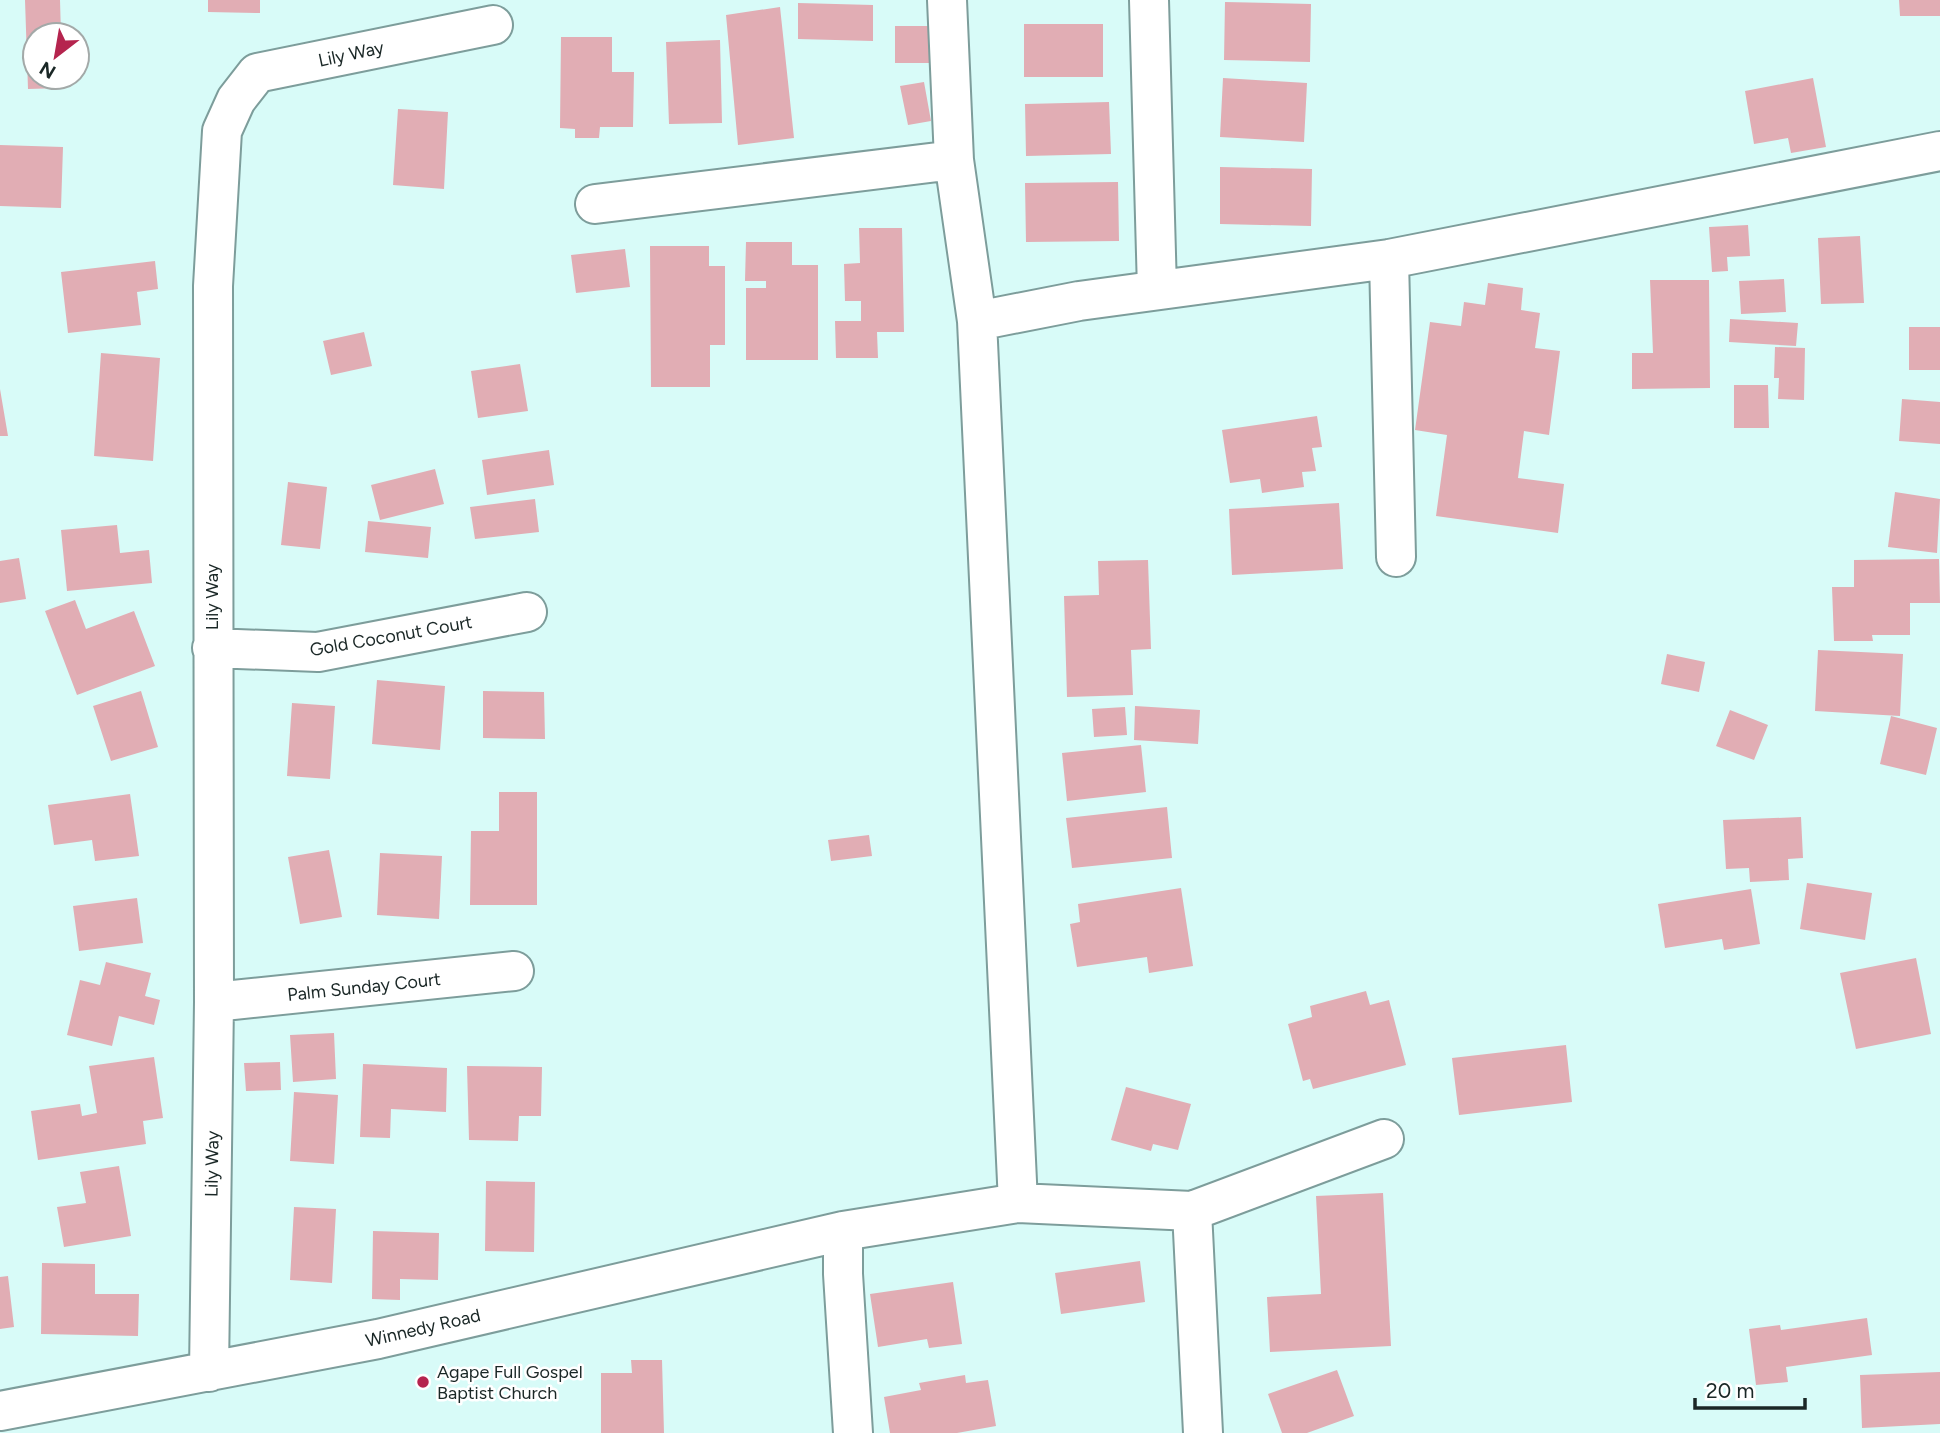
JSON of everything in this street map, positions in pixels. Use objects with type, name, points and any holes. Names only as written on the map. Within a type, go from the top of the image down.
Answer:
[{"type":"street","points":[[947,0],[954,160],[977,321],[1018,1203]]},
{"type":"street","points":[[1149,0],[1157,290]]},
{"type":"street","name":"Lily Way","points":[[209,1372],[214,1002],[213,286],[222,131],[236,100],[257,73],[493,25]]},
{"type":"street","points":[[977,321],[1079,300],[1389,259],[1940,151]]},
{"type":"street","points":[[595,204],[954,160]]},
{"type":"street","points":[[1389,259],[1396,556]]},
{"type":"street","name":"Gold Coconut Court","points":[[212,648],[318,652],[527,612]]},
{"type":"street","name":"Palm Sunday Court","points":[[214,1002],[514,971]]},
{"type":"street","points":[[1203,1433],[1192,1211],[1384,1139]]},
{"type":"street","name":"Winnedy Road","points":[[0,1411],[378,1339],[843,1231],[1018,1203],[1192,1211]]},
{"type":"street","points":[[843,1231],[843,1274],[853,1433]]},
{"type":"building","points":[[25,0],[60,0],[61,21],[26,21]]},
{"type":"building","points":[[208,0],[260,0],[260,13],[208,12]]},
{"type":"building","points":[[1899,0],[1940,0],[1940,16],[1900,16]]},
{"type":"building","points":[[1225,2],[1311,4],[1310,62],[1224,60]]},
{"type":"building","points":[[798,3],[873,5],[873,41],[798,39]]},
{"type":"building","points":[[780,7],[794,138],[738,145],[726,15]]},
{"type":"building","points":[[1024,24],[1103,24],[1103,77],[1024,77]]},
{"type":"building","points":[[895,26],[929,26],[929,63],[895,63]]},
{"type":"building","points":[[561,37],[612,37],[612,72],[634,72],[633,127],[600,127],[599,138],[575,138],[575,129],[560,128]]},
{"type":"building","points":[[720,40],[722,123],[669,124],[666,42]]},
{"type":"building","points":[[1223,78],[1307,83],[1304,142],[1220,137]]},
{"type":"building","points":[[1813,78],[1826,147],[1791,153],[1788,138],[1754,144],[1745,91]]},
{"type":"building","points":[[924,82],[931,121],[908,125],[900,86]]},
{"type":"building","points":[[1109,102],[1111,154],[1026,156],[1025,104]]},
{"type":"building","points":[[398,109],[448,112],[444,189],[393,185]]},
{"type":"building","points":[[0,145],[63,147],[61,208],[0,206]]},
{"type":"building","points":[[1220,167],[1312,169],[1311,226],[1220,224]]},
{"type":"building","points":[[1118,182],[1119,241],[1026,242],[1025,183]]},
{"type":"building","points":[[1748,225],[1750,256],[1727,257],[1728,271],[1712,272],[1709,227]]},
{"type":"building","points":[[859,228],[902,228],[904,332],[877,332],[878,358],[836,358],[835,321],[861,321],[861,301],[845,301],[844,264],[860,263]]},
{"type":"building","points":[[1860,236],[1864,303],[1821,304],[1818,238]]},
{"type":"building","points":[[746,242],[792,242],[792,265],[818,265],[818,360],[746,360],[746,288],[766,288],[766,281],[745,281]]},
{"type":"building","points":[[650,246],[709,246],[709,266],[725,266],[725,345],[710,345],[710,387],[651,387]]},
{"type":"building","points":[[625,249],[630,287],[576,293],[571,255]]},
{"type":"building","points":[[155,261],[158,289],[137,292],[141,325],[68,333],[61,272]]},
{"type":"building","points":[[1784,279],[1786,312],[1741,314],[1739,281]]},
{"type":"building","points":[[1650,280],[1709,280],[1710,388],[1632,389],[1632,353],[1653,353]]},
{"type":"building","points":[[1488,283],[1523,288],[1521,310],[1540,313],[1535,348],[1560,351],[1549,435],[1524,431],[1518,478],[1564,484],[1558,533],[1436,516],[1447,435],[1415,430],[1430,322],[1461,326],[1464,302],[1485,305]]},
{"type":"building","points":[[1730,319],[1798,323],[1796,346],[1729,342]]},
{"type":"building","points":[[1909,327],[1940,327],[1940,370],[1909,370]]},
{"type":"building","points":[[364,332],[372,366],[331,375],[323,341]]},
{"type":"building","points":[[1775,347],[1805,348],[1804,400],[1778,399],[1779,378],[1774,378]]},
{"type":"building","points":[[101,353],[160,358],[153,461],[94,456]]},
{"type":"building","points":[[520,364],[528,411],[478,418],[471,371]]},
{"type":"building","points":[[1734,385],[1768,385],[1769,428],[1734,428]]},
{"type":"building","points":[[0,389],[8,436],[0,436]]},
{"type":"building","points":[[1902,399],[1940,402],[1940,444],[1899,441]]},
{"type":"building","points":[[1317,416],[1322,447],[1312,448],[1316,471],[1302,472],[1304,487],[1262,493],[1260,479],[1230,483],[1222,430]]},
{"type":"building","points":[[549,450],[554,485],[487,495],[482,460]]},
{"type":"building","points":[[435,469],[444,504],[380,520],[371,485]]},
{"type":"building","points":[[288,482],[327,487],[320,549],[281,545]]},
{"type":"building","points":[[1895,492],[1940,499],[1937,553],[1888,547]]},
{"type":"building","points":[[535,499],[539,532],[475,539],[470,507]]},
{"type":"building","points":[[1339,503],[1343,569],[1232,575],[1229,509]]},
{"type":"building","points":[[368,521],[431,527],[428,558],[365,552]]},
{"type":"building","points":[[117,525],[120,553],[149,550],[152,583],[67,591],[61,530]]},
{"type":"building","points":[[19,558],[26,599],[0,603],[0,561]]},
{"type":"building","points":[[1939,559],[1940,603],[1910,603],[1910,635],[1872,635],[1873,641],[1834,641],[1832,587],[1854,587],[1854,560]]},
{"type":"building","points":[[1148,560],[1151,649],[1131,650],[1133,695],[1067,697],[1064,596],[1099,595],[1098,561]]},
{"type":"building","points":[[75,600],[86,629],[134,611],[155,666],[77,695],[45,611]]},
{"type":"building","points":[[1818,650],[1903,654],[1900,716],[1815,711]]},
{"type":"building","points":[[1667,654],[1705,662],[1699,692],[1661,684]]},
{"type":"building","points":[[377,680],[445,686],[440,750],[372,744]]},
{"type":"building","points":[[141,691],[158,747],[111,761],[93,706]]},
{"type":"building","points":[[483,691],[544,692],[545,739],[483,738]]},
{"type":"building","points":[[292,703],[335,706],[330,779],[287,776]]},
{"type":"building","points":[[1135,706],[1200,710],[1198,744],[1134,740]]},
{"type":"building","points":[[1125,707],[1127,735],[1094,737],[1092,709]]},
{"type":"building","points":[[1730,710],[1768,725],[1754,760],[1716,746]]},
{"type":"building","points":[[1891,716],[1937,728],[1926,775],[1880,764]]},
{"type":"building","points":[[1141,745],[1146,792],[1067,801],[1062,753]]},
{"type":"building","points":[[499,792],[537,792],[537,905],[470,905],[471,831],[499,831]]},
{"type":"building","points":[[130,794],[139,856],[95,861],[92,840],[54,845],[48,805]]},
{"type":"building","points":[[1167,807],[1172,858],[1072,868],[1066,818]]},
{"type":"building","points":[[1801,817],[1803,858],[1788,859],[1789,880],[1750,882],[1749,868],[1726,869],[1723,820]]},
{"type":"building","points":[[869,835],[872,856],[831,861],[828,840]]},
{"type":"building","points":[[329,850],[342,917],[300,924],[288,857]]},
{"type":"building","points":[[380,853],[442,856],[439,919],[377,915]]},
{"type":"building","points":[[1807,883],[1872,893],[1865,940],[1800,929]]},
{"type":"building","points":[[1181,888],[1193,966],[1149,973],[1147,957],[1077,967],[1070,924],[1080,922],[1078,904]]},
{"type":"building","points":[[1751,889],[1760,944],[1724,950],[1722,939],[1665,948],[1658,904]]},
{"type":"building","points":[[137,898],[143,943],[79,951],[73,906]]},
{"type":"building","points":[[1916,958],[1931,1034],[1856,1049],[1840,973]]},
{"type":"building","points":[[106,962],[151,973],[145,996],[160,1000],[154,1025],[119,1016],[112,1046],[67,1035],[80,980],[100,985]]},
{"type":"building","points":[[1366,991],[1370,1005],[1389,1000],[1406,1065],[1313,1089],[1310,1079],[1303,1081],[1288,1024],[1312,1017],[1310,1006]]},
{"type":"building","points":[[334,1033],[336,1079],[293,1082],[290,1035]]},
{"type":"building","points":[[1566,1045],[1572,1102],[1459,1115],[1452,1058]]},
{"type":"building","points":[[154,1057],[163,1118],[143,1121],[146,1144],[38,1160],[31,1111],[80,1104],[82,1116],[97,1113],[89,1066]]},
{"type":"building","points":[[280,1062],[281,1090],[246,1091],[244,1063]]},
{"type":"building","points":[[363,1064],[447,1068],[446,1112],[391,1109],[390,1138],[360,1137]]},
{"type":"building","points":[[467,1066],[542,1067],[541,1116],[519,1116],[518,1141],[469,1140]]},
{"type":"building","points":[[1126,1087],[1191,1104],[1178,1150],[1153,1144],[1151,1151],[1111,1140]]},
{"type":"building","points":[[294,1092],[338,1095],[334,1164],[290,1161]]},
{"type":"building","points":[[119,1166],[131,1236],[64,1247],[57,1207],[86,1203],[80,1172]]},
{"type":"building","points":[[486,1181],[535,1182],[534,1252],[485,1251]]},
{"type":"building","points":[[1383,1193],[1391,1346],[1270,1352],[1267,1297],[1321,1294],[1316,1196]]},
{"type":"building","points":[[294,1207],[336,1209],[332,1283],[290,1280]]},
{"type":"building","points":[[373,1231],[439,1233],[438,1280],[400,1279],[400,1300],[372,1299]]},
{"type":"building","points":[[1140,1261],[1145,1302],[1061,1314],[1055,1273]]},
{"type":"building","points":[[42,1263],[95,1264],[95,1294],[139,1294],[138,1336],[41,1334]]},
{"type":"building","points":[[8,1276],[14,1327],[0,1329],[0,1277]]},
{"type":"building","points":[[953,1282],[962,1344],[929,1348],[927,1339],[878,1347],[870,1294]]},
{"type":"building","points":[[1867,1318],[1872,1355],[1786,1367],[1788,1382],[1756,1385],[1749,1329],[1780,1325],[1781,1330]]},
{"type":"building","points":[[631,1360],[662,1360],[664,1433],[601,1433],[601,1373],[632,1373]]},
{"type":"building","points":[[1337,1370],[1354,1416],[1307,1433],[1282,1433],[1268,1394]]},
{"type":"building","points":[[1940,1372],[1940,1424],[1862,1428],[1860,1375]]},
{"type":"building","points":[[965,1375],[966,1383],[988,1380],[996,1426],[957,1433],[890,1433],[884,1397],[921,1390],[919,1383]]},
{"type":"place","name":"Agape Full Gospel Baptist Church","points":[[423,1382]]}]
